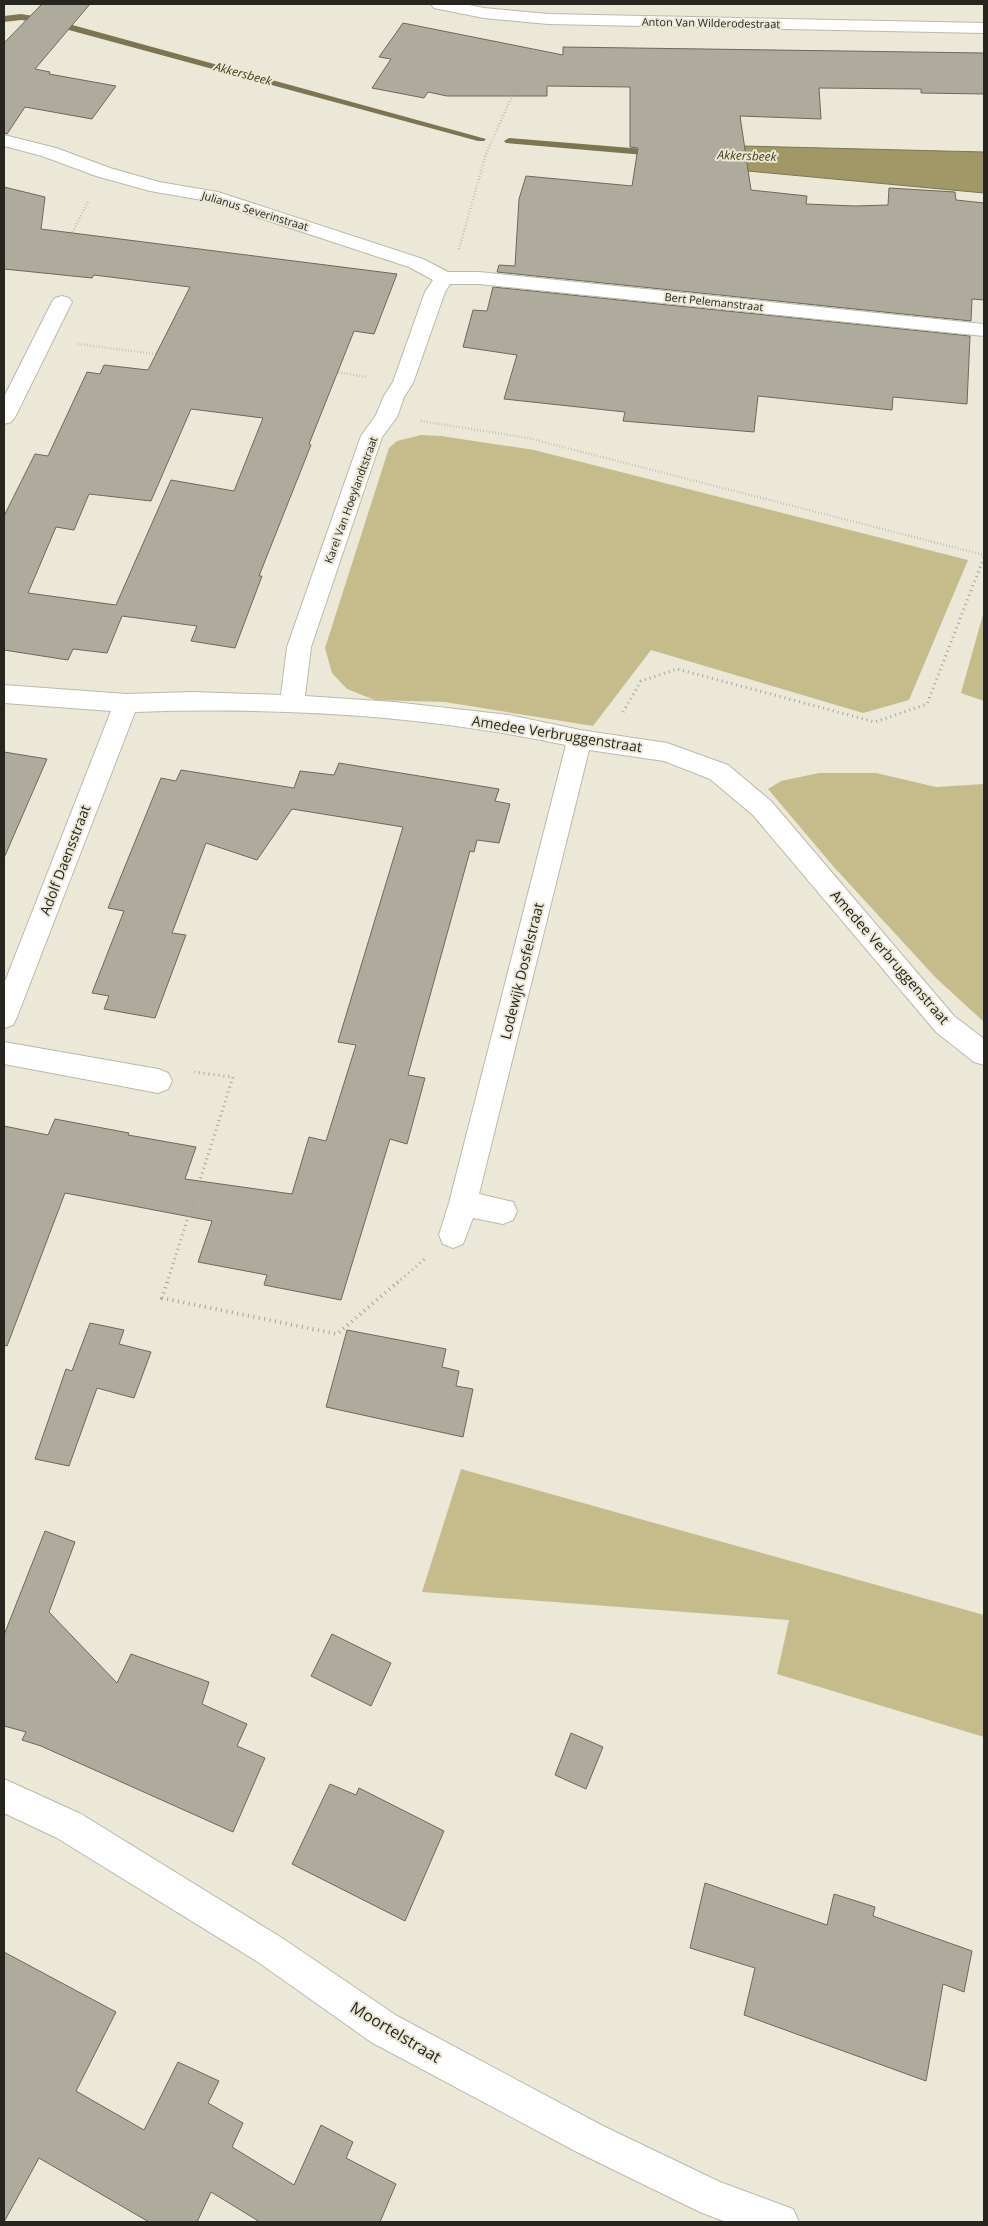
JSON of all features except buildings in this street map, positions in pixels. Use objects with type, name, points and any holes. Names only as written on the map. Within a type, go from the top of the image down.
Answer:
[{"type":"street","name":"Anton Van Wilderodestraat","points":[[440,4],[484,13],[548,12],[910,19],[984,28]]},
{"type":"street","name":"Julianus Severinstraat","points":[[4,140],[49,152],[103,172],[157,187],[211,196],[416,263],[444,278]]},
{"type":"street","name":"Bert Pelemanstraat","points":[[444,278],[479,278],[984,330]]},
{"type":"street","name":"Karel Van Hoeylandtstraat","points":[[292,704],[299,647],[372,436],[386,417],[394,396],[403,383],[435,292],[444,278]]},
{"type":"street","points":[[4,417],[62,302]]},
{"type":"street","name":"Amedee Verbruggenstraat","points":[[4,694],[126,703],[193,701],[292,704],[394,711],[509,724],[580,739],[667,752],[720,772],[762,808],[946,1024],[984,1054]]},
{"type":"street","name":"Adolf Daensstraat","points":[[4,1017],[126,703]]},
{"type":"street","name":"Lodewijk Dosfelstraat","points":[[453,1235],[463,1203],[580,739]]},
{"type":"street","points":[[4,1053],[158,1081]]},
{"type":"street","points":[[463,1203],[502,1211]]},
{"type":"street","name":"Moortelstraat","points":[[4,1796],[69,1826],[270,1950],[384,2029],[590,2139],[713,2199],[780,2222]]},
{"type":"path","points":[[444,278],[455,263],[486,154],[533,48],[543,35],[538,31],[548,12]]},
{"type":"path","points":[[62,302],[47,283],[103,172]]},
{"type":"path","points":[[43,340],[194,359],[217,353],[403,383]]},
{"type":"path","points":[[386,417],[528,438],[984,556],[927,704],[875,722],[677,669],[641,681],[605,743]]},
{"type":"path","points":[[158,1081],[189,1071],[233,1077],[162,1298],[337,1334],[453,1235]]},
{"type":"shaded area","points":[[421,435],[441,436],[534,450],[968,560],[909,700],[863,713],[651,650],[593,726],[445,702],[375,700],[347,689],[332,673],[325,648],[389,448],[397,441]]},
{"type":"shaded area","points":[[984,611],[984,701],[961,693]]},
{"type":"shaded area","points":[[819,773],[876,773],[936,787],[984,784],[984,1022],[936,978],[833,866],[768,789],[781,781]]},
{"type":"shaded area","points":[[461,1469],[984,1615],[984,1737],[777,1674],[789,1620],[422,1592]]},
{"type":"water","points":[[663,144],[984,152],[984,193],[651,162]]},
{"type":"waterway","name":"Akkersbeek","points":[[4,19],[21,17],[44,20],[481,139]]},
{"type":"waterway","name":"Akkersbeek","points":[[509,141],[656,153]]}]
